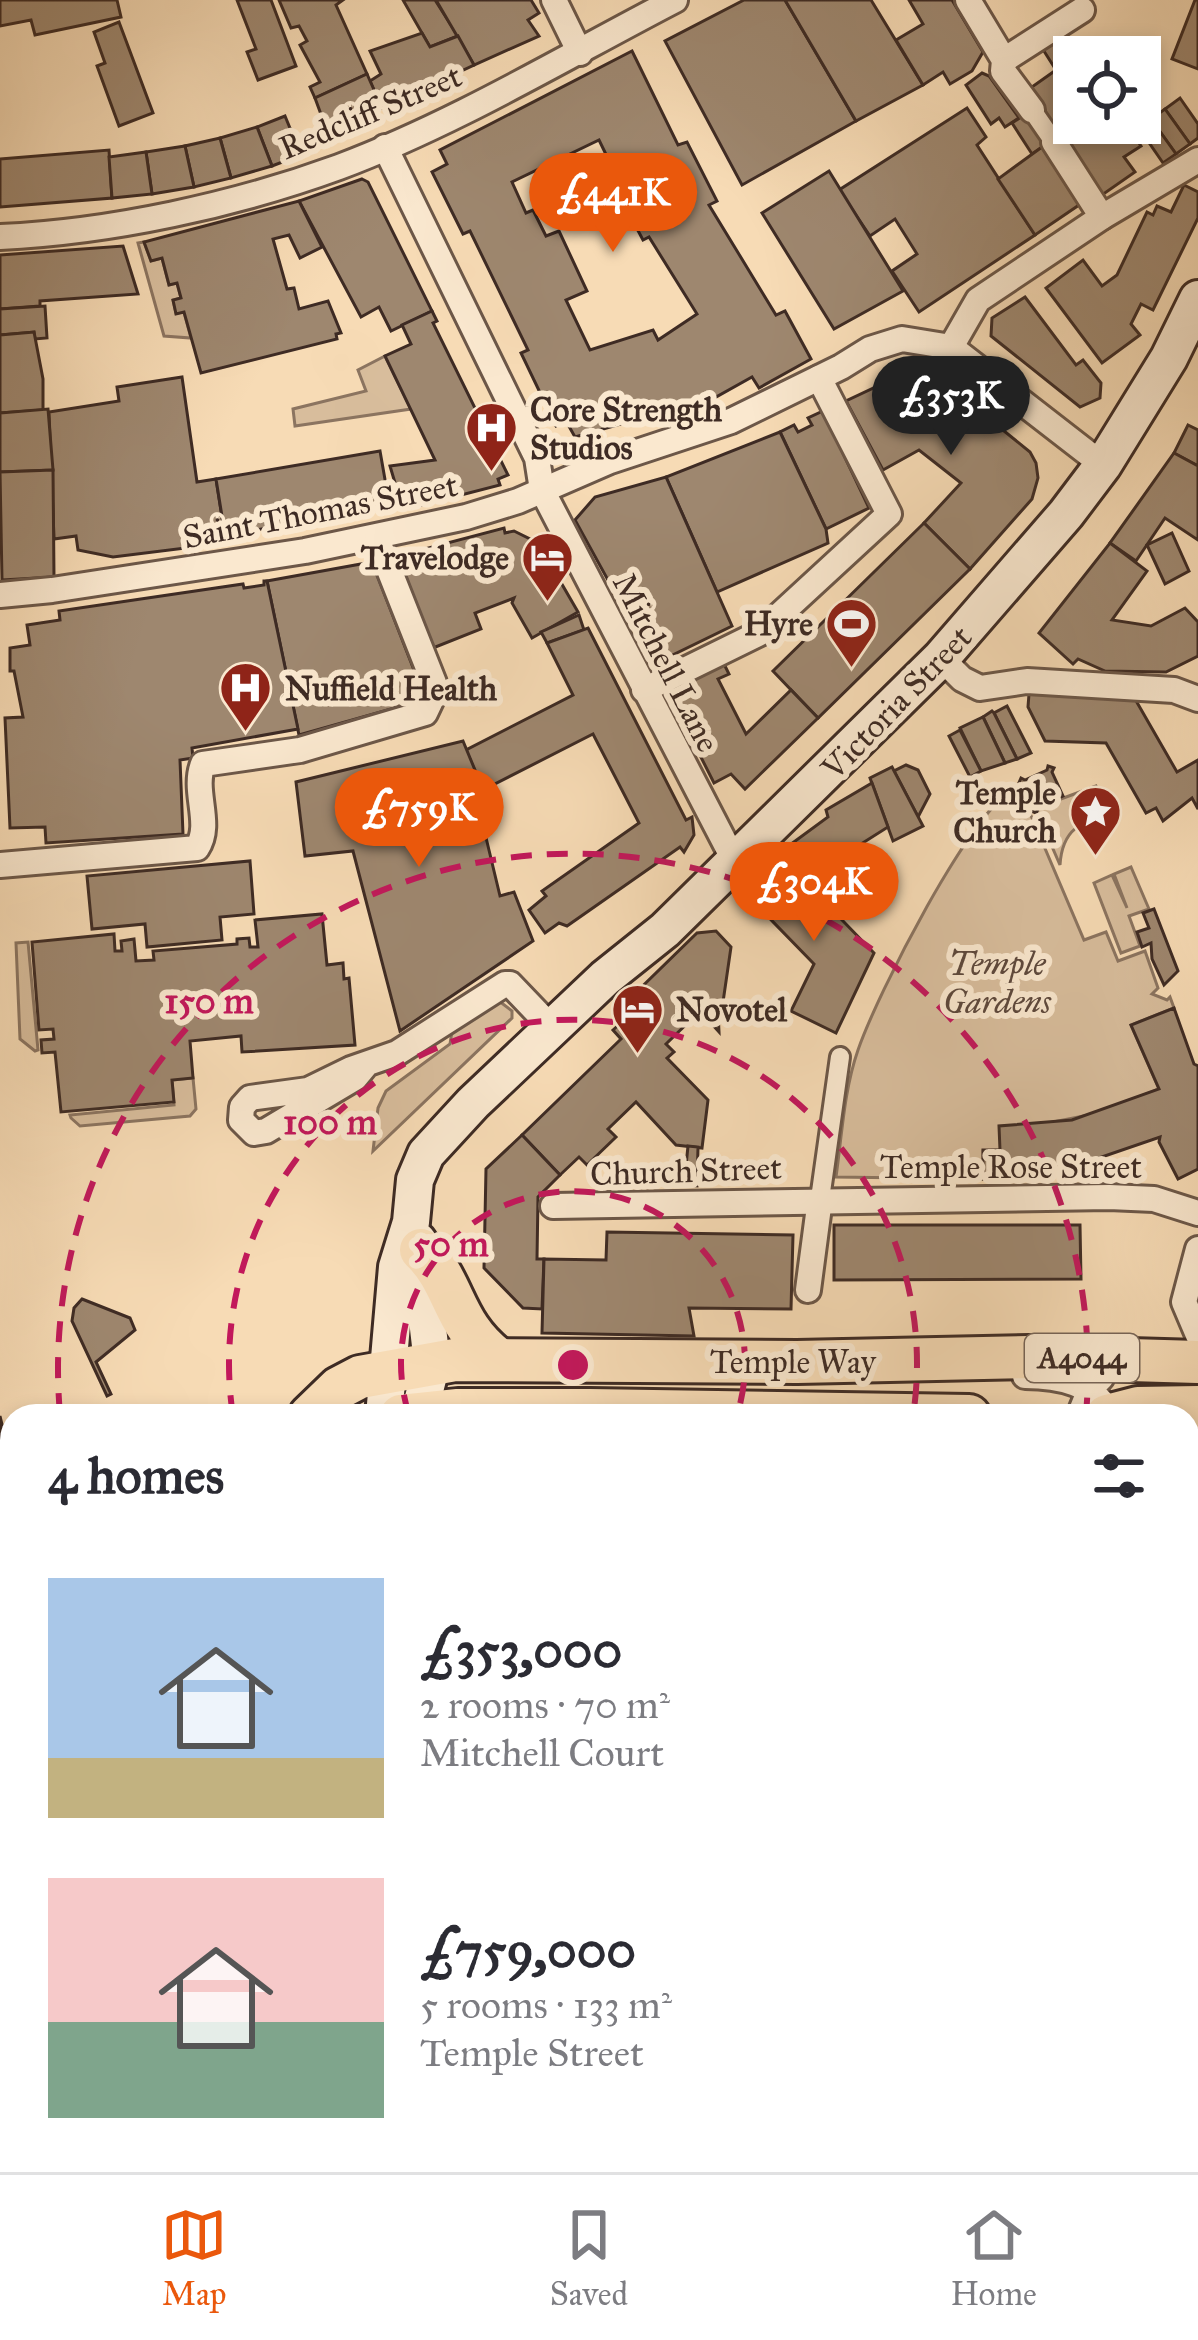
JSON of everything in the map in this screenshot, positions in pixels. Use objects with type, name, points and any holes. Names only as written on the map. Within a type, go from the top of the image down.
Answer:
[{"type":"highway","points":[[416,1236],[436,1264],[468,1332],[499,1360]]},
{"type":"highway","name":"Temple Way","points":[[389,1369],[499,1360],[1198,1362]]},
{"type":"highway","name":"A4044","points":[[324,1404],[348,1383],[389,1369]]},
{"type":"main road","name":"Victoria Street","points":[[421,1404],[432,1363],[416,1236],[415,1180],[426,1154],[473,1103],[735,862],[941,658],[1052,532],[1103,465],[1169,358],[1198,299]]},
{"type":"main road","name":"Victoria Street","points":[[385,1404],[397,1267],[416,1236]]},
{"type":"street","points":[[554,0],[580,53]]},
{"type":"street","name":"Redcliff Street","points":[[0,237],[146,221],[321,172],[385,148],[580,53],[675,0]]},
{"type":"street","points":[[968,0],[1004,60],[1003,71],[1053,141]]},
{"type":"street","points":[[1004,60],[1082,10]]},
{"type":"street","points":[[1055,144],[1102,217]]},
{"type":"street","name":"Mitchell Lane","points":[[385,148],[537,458],[542,490],[735,862]]},
{"type":"street","points":[[1103,465],[951,347],[979,300],[1197,160]]},
{"type":"street","name":"Saint Thomas Street","points":[[0,595],[377,538],[466,518],[610,461],[731,421],[870,349],[902,339],[951,347]]},
{"type":"street","points":[[644,690],[760,633],[889,514],[819,378]]},
{"type":"street","points":[[0,865],[197,848],[204,834],[199,776],[203,764],[300,750],[424,713],[434,683],[377,538]]},
{"type":"street","points":[[941,658],[962,680],[980,688],[1028,681],[1192,690]]},
{"type":"street","points":[[365,1066],[398,1053],[505,984],[553,1029]]},
{"type":"street","points":[[808,1290],[841,1057]]},
{"type":"street","name":"Temple Rose Street","points":[[820,1199],[1144,1198],[1198,1213]]},
{"type":"street","name":"Church Street","points":[[553,1206],[820,1199]]},
{"type":"street","points":[[1198,1249],[1185,1287],[1186,1313],[1198,1335]]},
{"type":"street","points":[[965,1359],[995,1372],[1045,1376],[1096,1404]]},
{"type":"street","points":[[1107,1404],[1128,1360]]},
{"type":"green space","points":[[144,242],[151,261],[162,258],[169,285],[177,283],[181,298],[173,300],[176,313],[184,312],[191,338],[164,336],[138,243]]},
{"type":"green space","points":[[385,356],[411,409],[295,426],[293,409],[366,391],[358,370]]},
{"type":"green space","name":"Temple Gardens","points":[[1018,785],[1084,940],[1106,932],[1118,961],[1145,951],[1158,988],[1152,994],[1170,997],[1174,1008],[1131,1025],[1159,1089],[1099,1113],[1043,1124],[1000,1150],[983,1151],[983,1179],[836,1177],[853,1065],[884,989],[951,865],[998,801]]},
{"type":"green space","points":[[1096,786],[1113,826],[1092,822],[1075,829],[1060,865],[1039,807]]},
{"type":"green space","points":[[1131,867],[1149,909],[1129,916],[1140,946],[1121,953],[1094,883],[1112,875],[1127,908],[1114,874]]},
{"type":"green space","points":[[28,942],[35,1051],[20,1039],[16,943]]},
{"type":"green space","points":[[499,1001],[512,1011],[512,1018],[373,1151],[378,1108],[386,1091],[450,1044],[453,1025]]},
{"type":"green space","points":[[193,1078],[196,1109],[190,1116],[80,1126],[70,1115],[174,1105],[172,1080]]},
{"type":"building","points":[[0,0],[117,0],[121,17],[35,35],[31,20],[0,26]]},
{"type":"building","points":[[237,0],[271,0],[296,66],[258,80],[247,52],[256,49]]},
{"type":"building","points":[[279,0],[343,0],[336,5],[367,74],[315,98],[310,87],[320,82],[300,45],[307,41],[299,26],[291,28]]},
{"type":"building","points":[[403,0],[435,0],[458,36],[430,47]]},
{"type":"building","points":[[436,0],[531,0],[539,13],[528,20],[539,36],[474,65]]},
{"type":"building","points":[[744,0],[785,0],[856,121],[742,185],[665,41]]},
{"type":"building","points":[[785,0],[871,0],[923,85],[856,121]]},
{"type":"building","points":[[909,0],[952,0],[983,52],[972,71],[950,84],[943,72],[923,85],[896,40],[923,24]]},
{"type":"building","points":[[1198,0],[1198,69],[1172,59]]},
{"type":"building","points":[[119,22],[153,113],[119,126],[97,66],[105,63],[94,32]]},
{"type":"building","points":[[422,33],[430,47],[458,36],[474,65],[382,108],[370,81],[381,74],[370,51]]},
{"type":"building","points":[[1053,41],[1053,65],[1042,48]]},
{"type":"building","points":[[632,51],[678,145],[687,142],[717,201],[709,205],[776,315],[785,311],[811,359],[759,388],[752,377],[716,397],[575,437],[566,421],[556,426],[521,353],[528,350],[470,231],[463,234],[432,172],[447,164],[440,150]],"holes":[[[599,140],[616,175],[610,178],[643,240],[649,237],[697,314],[658,340],[653,330],[590,350],[566,300],[587,291],[559,231],[546,236],[533,210],[526,213],[512,182]]]},
{"type":"building","points":[[1053,72],[1053,124],[1029,89]]},
{"type":"building","points":[[982,73],[1019,118],[1005,127],[999,118],[991,124],[966,85]]},
{"type":"building","points":[[367,74],[382,108],[368,115],[365,110],[326,128],[315,98]]},
{"type":"building","points":[[1180,98],[1198,124],[1198,138],[1190,144],[1165,109]]},
{"type":"building","points":[[967,108],[986,137],[977,145],[1035,235],[919,312],[892,271],[917,254],[895,219],[870,236],[839,190]]},
{"type":"building","points":[[1165,109],[1190,144],[1176,154],[1161,133]]},
{"type":"building","points":[[1027,113],[1047,144],[1032,154],[1012,123]]},
{"type":"building","points":[[285,116],[301,155],[272,166],[257,127]]},
{"type":"building","points":[[257,127],[272,166],[231,178],[220,138]]},
{"type":"building","points":[[1161,133],[1176,154],[1163,163],[1150,144],[1161,144]]},
{"type":"building","points":[[220,138],[231,178],[194,187],[185,146]]},
{"type":"building","points":[[1067,144],[1140,144],[1124,157],[1135,172],[1102,195]]},
{"type":"building","points":[[185,146],[194,187],[152,194],[146,152]]},
{"type":"building","points":[[1042,147],[1079,205],[1035,235],[998,179]]},
{"type":"building","points":[[109,150],[112,198],[0,207],[0,159]]},
{"type":"building","points":[[146,152],[152,194],[112,198],[109,157]]},
{"type":"building","points":[[829,171],[903,291],[834,329],[762,213]]},
{"type":"building","points":[[362,179],[368,182],[432,311],[391,331],[379,307],[361,317],[299,201]]},
{"type":"building","points":[[1184,185],[1198,192],[1198,218],[1153,310],[1141,304],[1131,324],[1140,335],[1102,363],[1046,288],[1083,260],[1102,286],[1117,275],[1147,212],[1153,215],[1157,206],[1171,212]]},
{"type":"building","points":[[299,201],[322,247],[300,258],[289,235],[273,239],[287,289],[294,288],[299,309],[328,301],[341,333],[336,334],[337,339],[201,373],[184,312],[176,314],[173,300],[181,298],[177,283],[169,285],[162,258],[151,261],[144,242]]},
{"type":"building","points":[[123,246],[138,294],[40,301],[40,306],[0,309],[0,255]]},
{"type":"building","points":[[1025,297],[1076,365],[1083,360],[1101,383],[1100,398],[1080,407],[991,336],[992,318]]},
{"type":"building","points":[[45,306],[47,338],[35,339],[34,332],[0,335],[0,309]]},
{"type":"building","points":[[432,311],[437,321],[433,323],[508,475],[498,479],[500,485],[403,510],[390,466],[435,460],[385,356],[411,344],[402,325]]},
{"type":"building","points":[[34,332],[43,410],[0,413],[0,335]]},
{"type":"building","points":[[899,376],[923,376],[946,384],[1030,452],[1036,463],[1038,478],[1032,499],[970,569],[924,523],[961,483],[919,450],[883,470],[846,401]]},
{"type":"building","points":[[182,377],[197,482],[216,479],[226,543],[113,557],[78,550],[76,536],[54,539],[49,412],[119,401],[117,387]]},
{"type":"building","points":[[48,409],[53,470],[0,472],[0,413]]},
{"type":"building","points":[[823,411],[869,508],[826,529],[780,432],[794,425],[798,432],[812,425],[808,418]]},
{"type":"building","points":[[1188,425],[1198,430],[1198,466],[1174,453]]},
{"type":"building","points":[[780,432],[826,529],[828,543],[717,592],[666,477]]},
{"type":"building","points":[[380,451],[390,508],[225,535],[216,479]]},
{"type":"building","points":[[1174,453],[1198,466],[1198,540],[1165,518],[1136,561],[1110,543]]},
{"type":"building","points":[[53,470],[54,577],[2,580],[0,472]]},
{"type":"building","points":[[666,477],[732,626],[654,664],[575,520],[595,497]]},
{"type":"building","points":[[924,523],[970,569],[818,718],[773,671]]},
{"type":"building","points":[[504,528],[505,533],[514,531],[538,543],[578,612],[532,638],[512,603],[514,598],[475,613],[481,629],[433,648],[398,556]]},
{"type":"building","points":[[1172,533],[1189,571],[1165,584],[1147,545]]},
{"type":"building","points":[[1110,543],[1147,571],[1112,620],[1151,626],[1185,608],[1198,622],[1198,656],[1166,672],[1105,671],[1078,659],[1073,664],[1039,633]]},
{"type":"building","points":[[372,562],[419,683],[409,704],[299,735],[267,581]]},
{"type":"building","points":[[264,581],[298,729],[192,748],[193,758],[180,760],[183,834],[46,843],[45,827],[10,828],[5,718],[23,717],[14,671],[10,671],[10,648],[30,645],[27,625],[60,620],[59,611],[243,584],[244,588],[264,585]]},
{"type":"building","points":[[579,615],[584,630],[547,643],[541,632]]},
{"type":"building","points":[[588,628],[686,820],[692,817],[694,835],[684,852],[680,847],[567,926],[559,923],[545,933],[529,910],[546,896],[542,891],[639,823],[593,734],[483,790],[466,750],[573,695],[547,643]]},
{"type":"building","points":[[724,664],[729,674],[718,679],[746,734],[791,690],[818,718],[745,789],[731,774],[714,783],[668,692]]},
{"type":"building","points":[[1029,694],[1135,699],[1177,772],[1198,760],[1198,809],[1192,798],[1163,821],[1156,808],[1146,813],[1106,743],[1045,741],[1028,707]]},
{"type":"building","points":[[1007,706],[1031,753],[1017,759],[994,713]]},
{"type":"building","points":[[992,711],[1017,759],[1005,763],[983,717]]},
{"type":"building","points":[[983,717],[1005,763],[981,771],[960,728]]},
{"type":"building","points":[[960,730],[981,771],[970,777],[949,736]]},
{"type":"building","points":[[463,741],[494,816],[482,821],[500,896],[514,892],[533,941],[400,1031],[353,851],[305,856],[296,782]]},
{"type":"building","points":[[906,765],[918,770],[930,794],[918,817],[894,771]]},
{"type":"building","points":[[1048,766],[1054,768],[1063,796],[1036,813],[1029,810],[1032,806],[1023,786],[1018,785],[1021,778]]},
{"type":"building","points":[[892,767],[923,826],[893,841],[870,778]]},
{"type":"building","points":[[872,783],[888,827],[850,851],[853,854],[815,884],[783,850],[828,817],[826,810]]},
{"type":"building","points":[[781,857],[874,953],[836,1033],[791,1011],[814,964],[744,892]]},
{"type":"building","points":[[250,861],[254,914],[220,917],[222,940],[147,947],[145,924],[92,929],[87,876]]},
{"type":"building","points":[[1154,909],[1178,971],[1164,985],[1152,959],[1151,943],[1142,947],[1137,932],[1149,928],[1143,913]]},
{"type":"building","points":[[322,914],[327,965],[343,963],[344,979],[349,978],[355,1045],[242,1052],[241,1036],[190,1041],[193,1078],[172,1080],[174,1102],[61,1112],[55,1052],[42,1053],[41,1040],[54,1039],[53,1029],[39,1030],[32,942],[114,934],[115,951],[122,951],[121,941],[134,939],[136,961],[154,960],[153,951],[237,944],[237,939],[249,938],[250,947],[258,947],[255,920]]},
{"type":"building","name":"Novotel","points":[[716,931],[731,947],[718,1011],[719,1032],[700,1011],[666,1044],[674,1052],[667,1058],[708,1100],[702,1148],[676,1145],[636,1102],[608,1129],[616,1137],[587,1165],[579,1157],[560,1175],[522,1135],[621,1039],[613,1030],[623,1021],[615,1013],[697,933]]},
{"type":"building","points":[[1174,1008],[1198,1066],[1198,1169],[1178,1179],[1160,1137],[1096,1159],[1002,1170],[1002,1180],[983,1179],[983,1150],[1000,1150],[999,1126],[1072,1120],[1159,1089],[1131,1025]]},
{"type":"building","points":[[522,1135],[560,1175],[538,1197],[537,1259],[544,1259],[542,1309],[523,1308],[484,1268],[486,1169]]},
{"type":"building","points":[[688,1146],[698,1147],[697,1186],[684,1185]]},
{"type":"building","points":[[834,1225],[1080,1225],[1081,1279],[834,1280]]},
{"type":"building","points":[[607,1232],[793,1235],[791,1309],[689,1308],[694,1336],[542,1333],[544,1259],[606,1260]]},
{"type":"building","points":[[82,1299],[130,1318],[135,1330],[96,1362],[111,1394],[107,1396],[72,1321]]},
{"type":"place","name":"Core Strength Studios","points":[[491,474]]},
{"type":"place","name":"Travelodge","points":[[548,603]]},
{"type":"place","name":"Hyre","points":[[852,669]]},
{"type":"place","name":"Nuffield Health","points":[[246,734]]},
{"type":"place","name":"Temple Church","points":[[1095,857]]},
{"type":"place","name":"Novotel","points":[[637,1055]]}]
